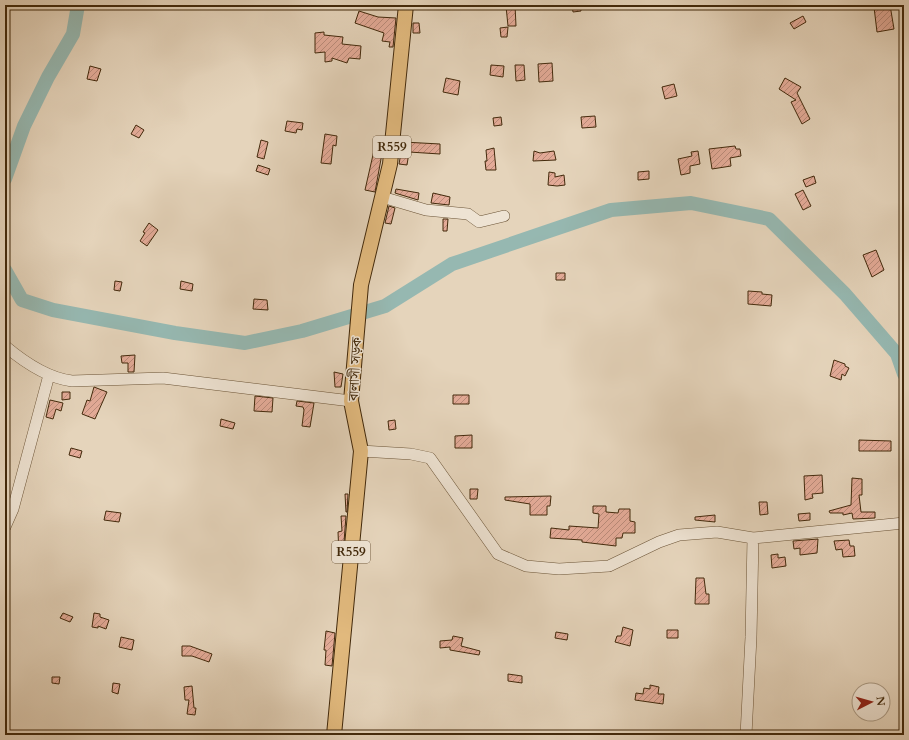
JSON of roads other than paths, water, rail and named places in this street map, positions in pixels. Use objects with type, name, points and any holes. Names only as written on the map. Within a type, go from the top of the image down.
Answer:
[{"type":"main road","name":"বালাসী সড়ক","points":[[334,735],[361,451],[351,401],[361,285],[390,164],[406,5]]},
{"type":"street","points":[[382,197],[426,210],[468,214],[479,222],[504,216]]},
{"type":"street","points":[[5,346],[49,375],[58,379],[72,381],[163,378],[351,401]]},
{"type":"street","points":[[5,527],[13,509],[49,375]]},
{"type":"street","points":[[361,451],[411,454],[430,458],[498,554],[526,566],[559,569],[609,566],[679,534],[717,532],[753,538],[904,523]]},
{"type":"street","points":[[746,735],[751,637],[753,538]]},
{"type":"waterway","points":[[5,179],[24,126],[48,77],[73,34],[78,5]]},
{"type":"waterway","points":[[5,270],[22,300],[53,310],[175,333],[245,343],[302,331],[385,306],[452,264],[611,210],[691,203],[769,219],[845,294],[897,354],[904,374]]}]
